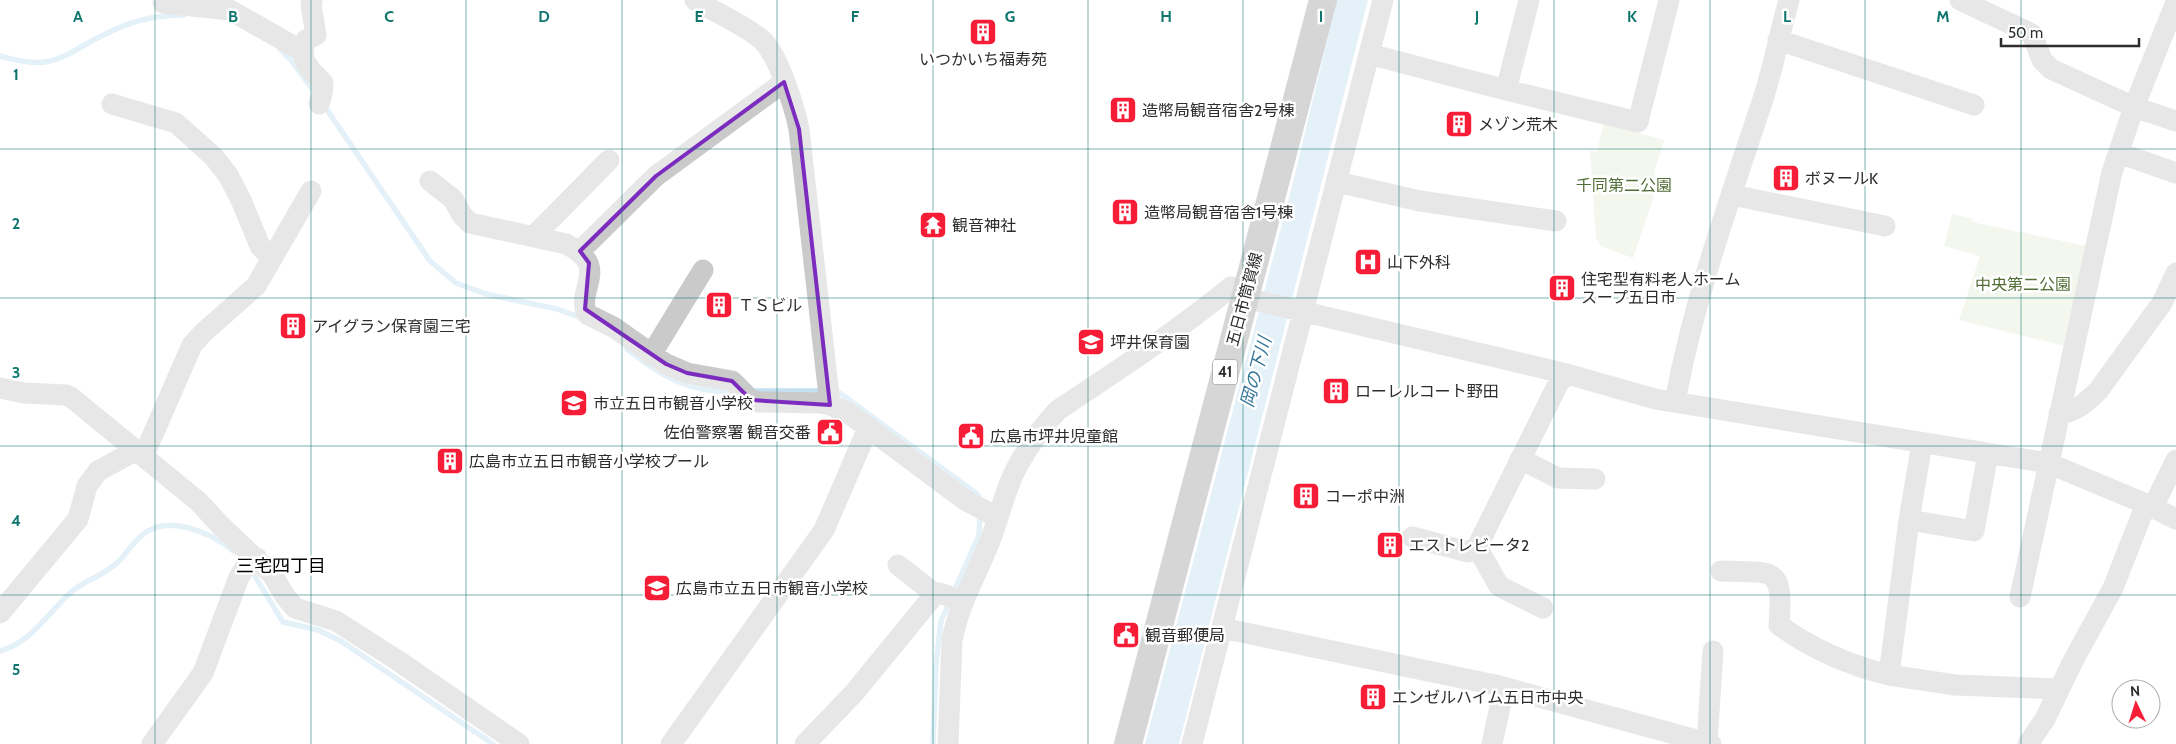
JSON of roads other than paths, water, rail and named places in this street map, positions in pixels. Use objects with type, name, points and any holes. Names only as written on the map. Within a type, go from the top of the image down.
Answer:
[{"type":"main road","name":"五日市筒賀線","points":[[1128,744],[1249,297],[1323,0]]},
{"type":"street","points":[[312,0],[311,5],[316,35],[306,40],[302,51],[302,58],[323,83],[321,99]]},
{"type":"street","points":[[695,0],[763,41],[773,55],[795,108],[799,129],[829,396],[847,412],[964,500],[988,513]]},
{"type":"street","points":[[1192,744],[1300,312],[1337,182],[1383,0]]},
{"type":"street","points":[[1506,90],[1529,0]]},
{"type":"street","points":[[1369,54],[1638,122],[1669,0]]},
{"type":"street","points":[[1676,402],[1683,363],[1732,195],[1765,93],[1789,0]]},
{"type":"street","points":[[1960,0],[2032,34],[2042,60],[2051,69],[2134,107],[2176,121]]},
{"type":"street","points":[[2020,597],[2112,172],[2134,107],[2176,2]]},
{"type":"street","points":[[163,3],[230,10],[302,51]]},
{"type":"street","points":[[1778,40],[1974,105]]},
{"type":"street","points":[[580,250],[656,176],[784,82]]},
{"type":"street","points":[[112,104],[176,124],[214,157],[228,175],[241,200],[260,246],[272,259]]},
{"type":"street","points":[[2118,153],[2176,173]]},
{"type":"street","points":[[534,236],[609,160]]},
{"type":"street","points":[[430,181],[450,195],[465,220],[470,223],[534,236],[566,244],[580,250],[588,263],[590,279],[585,306],[587,314],[615,328],[666,364],[687,373],[729,380],[759,402],[822,403],[829,396]]},
{"type":"street","points":[[1337,182],[1420,201],[1556,221]]},
{"type":"street","points":[[0,613],[78,519],[87,486],[98,471],[139,453],[192,345],[256,286],[311,191]]},
{"type":"street","points":[[1732,195],[1885,226]]},
{"type":"street","points":[[651,355],[703,270]]},
{"type":"street","points":[[2059,413],[2067,413],[2085,404],[2098,391],[2162,303],[2176,273]]},
{"type":"street","points":[[948,744],[952,640],[962,600],[990,540],[988,513],[1049,420],[1058,410],[1164,339],[1231,287],[1249,297],[1300,312],[1567,374],[1655,399],[2048,463],[2176,519]]},
{"type":"street","points":[[1412,537],[1468,552],[1477,547],[1560,382],[1567,374]]},
{"type":"street","points":[[0,388],[24,393],[66,395],[199,502],[251,564],[272,574],[285,596],[295,608],[336,621],[400,662],[519,744]]},
{"type":"street","points":[[671,744],[824,530],[868,428]]},
{"type":"street","points":[[1889,675],[1909,520],[1922,443]]},
{"type":"street","points":[[1909,520],[1974,531],[1988,453]]},
{"type":"street","points":[[1520,459],[1558,478],[1595,480]]},
{"type":"street","points":[[2028,744],[2045,719],[2058,689],[2113,588],[2150,506],[2176,460]]},
{"type":"street","points":[[1477,547],[1499,586],[1543,608]]},
{"type":"street","points":[[152,744],[202,673],[239,577],[251,564]]},
{"type":"street","points":[[898,566],[937,593],[962,600]]},
{"type":"street","points":[[1721,571],[1768,573],[1775,577],[1780,588],[1781,598],[1779,625],[1801,641],[1828,655],[1858,667],[1889,675],[1955,685],[2058,689]]},
{"type":"street","points":[[805,744],[854,693],[937,593]]},
{"type":"street","points":[[1222,628],[1504,688],[1709,743],[1713,651]]},
{"type":"street","points":[[1492,744],[1504,688]]},
{"type":"water","name":"岡の下川","points":[[1337,0],[1368,0],[1179,744],[1145,744],[1292,186]]},
{"type":"waterway","points":[[0,56],[20,61],[49,61],[61,58],[97,38],[131,23],[157,17],[184,15]]},
{"type":"waterway","points":[[280,49],[291,60],[316,94]]},
{"type":"waterway","points":[[323,104],[430,261],[456,283],[486,294],[557,309],[582,318]]},
{"type":"waterway","points":[[627,349],[676,381],[702,389],[733,392]]},
{"type":"waterway","points":[[752,391],[823,391]]},
{"type":"waterway","points":[[832,391],[837,391],[977,494],[981,500]]},
{"type":"waterway","points":[[933,744],[936,664],[941,621],[979,535],[980,514]]},
{"type":"waterway","points":[[0,651],[11,647],[30,634],[70,593],[112,567],[141,536],[152,529],[163,526],[189,528],[214,538],[235,552]]},
{"type":"waterway","points":[[251,570],[283,622],[318,630],[341,641],[493,744]]},
{"type":"place","name":"いつかいち福寿苑","points":[[983,32]]},
{"type":"place","name":"造幣局観音宿舎2号棟","points":[[1123,110]]},
{"type":"place","name":"メゾン荒木","points":[[1459,124]]},
{"type":"place","name":"ボヌールK","points":[[1786,178]]},
{"type":"place","name":"造幣局観音宿舎1号棟","points":[[1125,212]]},
{"type":"place","name":"観音神社","points":[[933,225]]},
{"type":"place","name":"山下外科","points":[[1368,262]]},
{"type":"place","name":"住宅型有料老人ホーム スープ五日市","points":[[1562,288]]},
{"type":"place","name":"ＴＳビル","points":[[719,305]]},
{"type":"place","name":"アイグラン保育園三宅","points":[[293,326]]},
{"type":"place","name":"坪井保育園","points":[[1091,342]]},
{"type":"place","name":"ローレルコート野田","points":[[1336,391]]},
{"type":"place","name":"市立五日市観音小学校","points":[[574,403]]},
{"type":"place","name":"佐伯警察署 観音交番","points":[[830,432]]},
{"type":"place","name":"広島市坪井児童館","points":[[971,436]]},
{"type":"place","name":"広島市立五日市観音小学校プール","points":[[450,461]]},
{"type":"place","name":"コーポ中洲","points":[[1306,496]]},
{"type":"place","name":"エストレビータ2","points":[[1390,545]]},
{"type":"place","name":"広島市立五日市観音小学校","points":[[657,588]]},
{"type":"place","name":"観音郵便局","points":[[1126,635]]},
{"type":"place","name":"エンゼルハイム五日市中央","points":[[1373,697]]},
{"type":"district","name":"三宅四丁目","points":[[281,566]]},
{"type":"park label","name":"千同第二公園","points":[[1624,185]]},
{"type":"park label","name":"中央第二公園","points":[[2023,284]]}]
